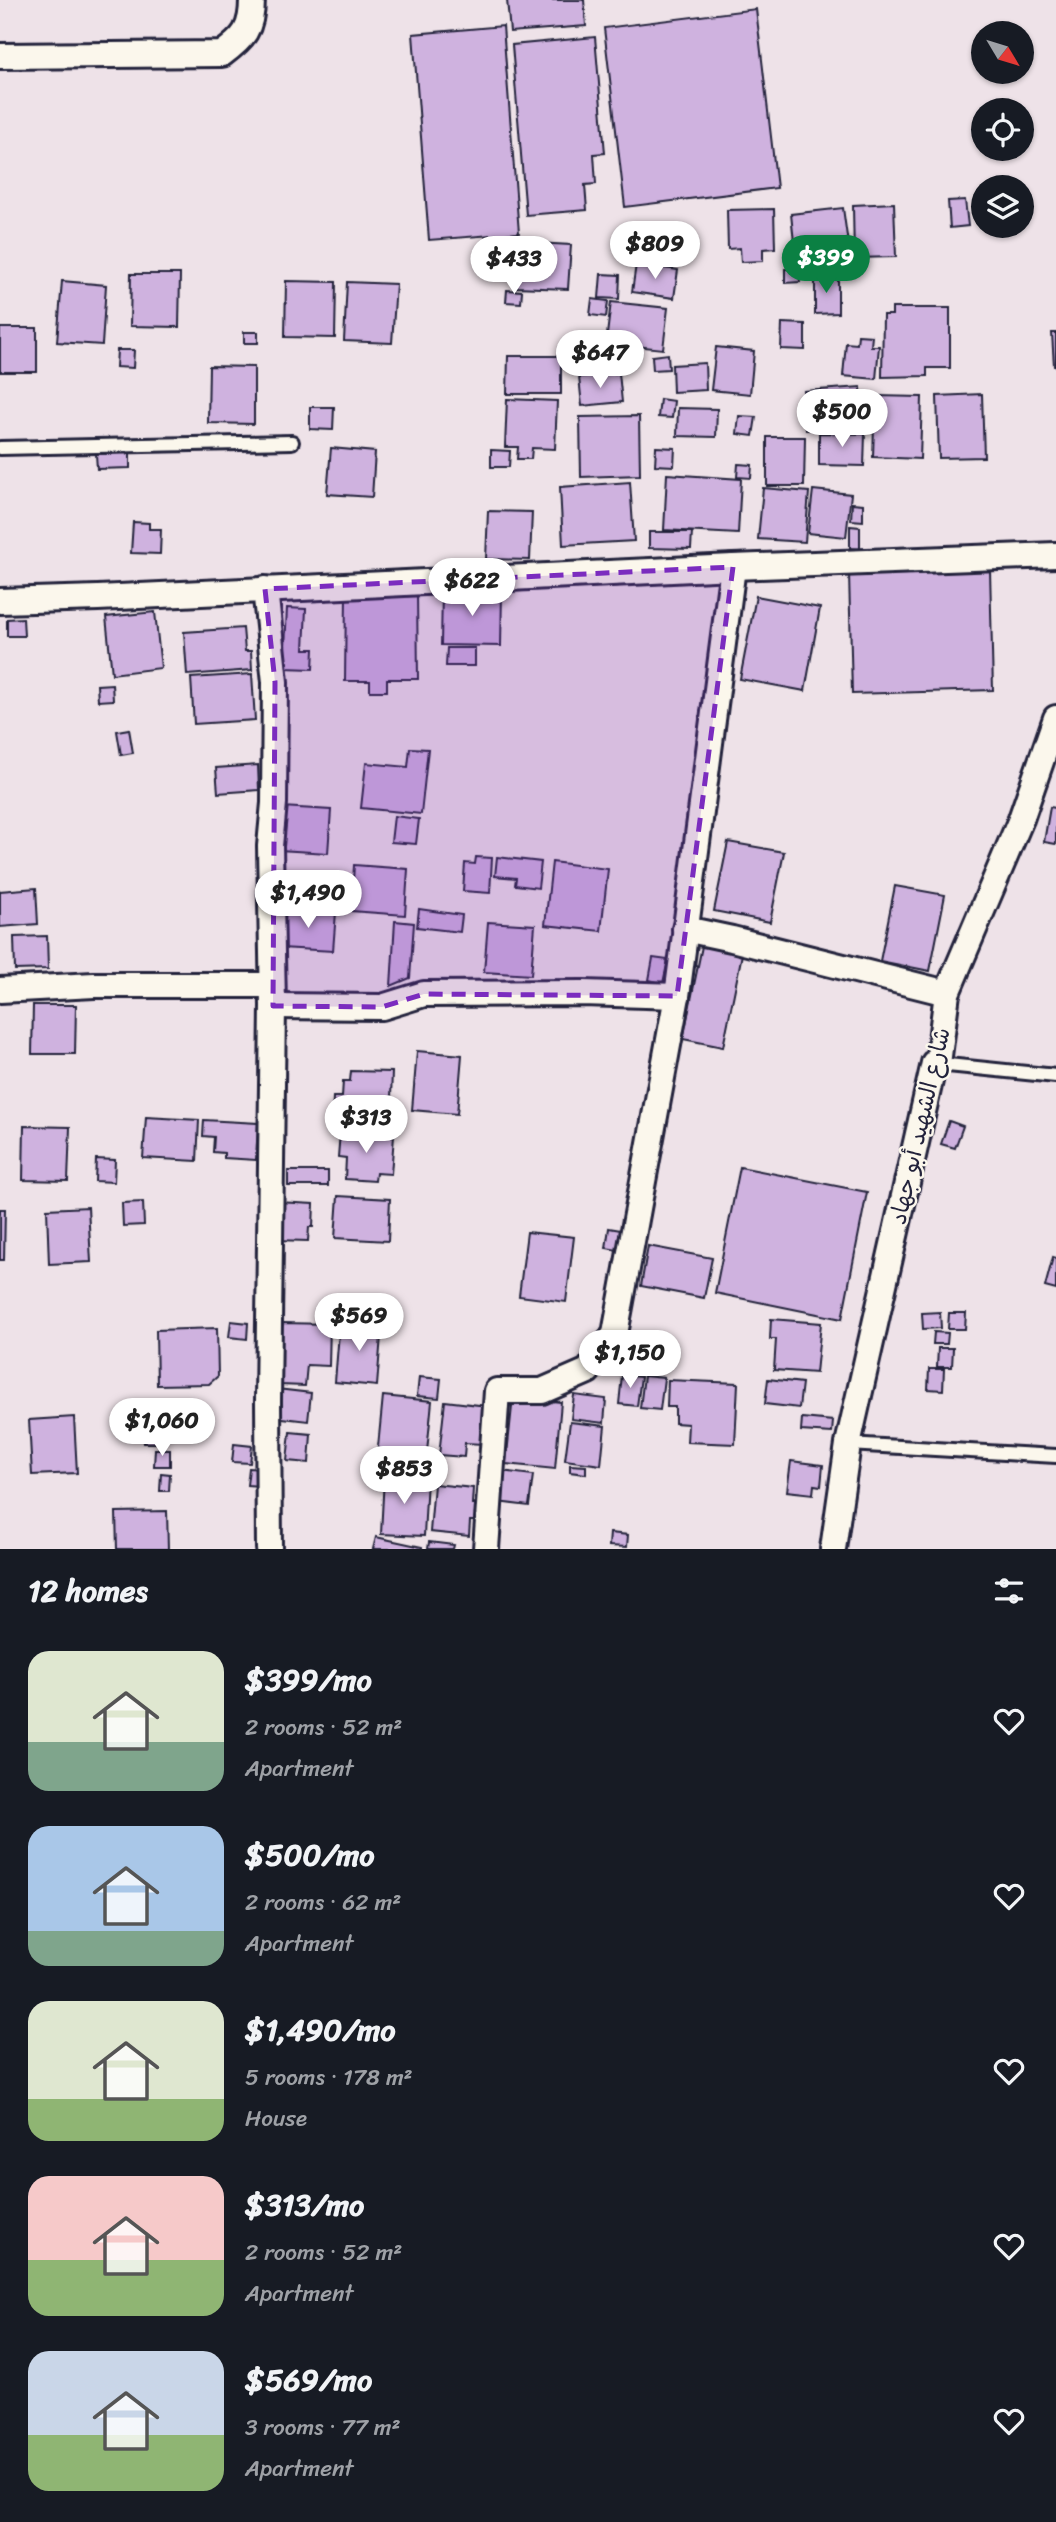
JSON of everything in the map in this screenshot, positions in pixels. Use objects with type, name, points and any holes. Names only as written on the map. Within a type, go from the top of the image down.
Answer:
[{"type":"street","points":[[0,56],[222,54],[245,37],[252,0]]},
{"type":"street","points":[[0,601],[1056,555]]},
{"type":"street","points":[[486,1549],[497,1391],[542,1391],[588,1371],[615,1334],[677,996],[733,567]]},
{"type":"street","points":[[265,589],[275,682],[274,803],[270,846],[273,995],[269,1549]]},
{"type":"street","name":"شارع الشهيد أبو جهاد","points":[[833,1549],[848,1444],[934,1063],[938,1064],[947,993],[1021,819],[1056,718]]},
{"type":"street","points":[[685,929],[947,993]]},
{"type":"street","points":[[0,990],[94,985],[273,995],[382,1007],[424,994],[583,993],[677,996]]},
{"type":"lane","points":[[0,448],[292,442]]},
{"type":"lane","points":[[938,1064],[1056,1076]]},
{"type":"lane","points":[[848,1444],[1056,1456]]},
{"type":"highlighted area","points":[[733,567],[677,996],[424,994],[382,1007],[273,1006],[275,682],[265,589]]},
{"type":"building","points":[[507,0],[584,0],[586,26],[510,32]]},
{"type":"building","points":[[756,9],[777,188],[625,207],[604,28]]},
{"type":"building","points":[[503,26],[519,233],[429,240],[413,34]]},
{"type":"building","points":[[595,37],[605,153],[594,154],[596,184],[585,185],[587,210],[526,215],[512,45]]},
{"type":"building","points":[[965,200],[968,226],[950,228],[948,201]]},
{"type":"building","points":[[894,203],[896,257],[854,258],[853,205]]},
{"type":"building","points":[[843,208],[848,244],[795,251],[791,214]]},
{"type":"building","points":[[774,209],[775,248],[763,249],[763,261],[741,262],[740,248],[728,249],[727,210]]},
{"type":"building","points":[[670,234],[681,235],[680,251],[669,251]]},
{"type":"building","points":[[517,242],[571,245],[568,289],[515,287]]},
{"type":"building","points":[[636,264],[678,270],[674,298],[632,292]]},
{"type":"building","points":[[785,269],[799,269],[800,282],[785,283]]},
{"type":"building","points":[[131,274],[180,274],[179,327],[130,326]]},
{"type":"building","points":[[601,274],[620,275],[619,299],[599,298]]},
{"type":"building","points":[[815,276],[838,276],[838,313],[815,314]]},
{"type":"building","points":[[62,281],[106,285],[102,345],[57,342]]},
{"type":"building","points":[[286,281],[336,282],[335,338],[285,337]]},
{"type":"building","points":[[347,282],[396,284],[392,343],[344,341]]},
{"type":"building","points":[[507,290],[522,291],[521,303],[506,302]]},
{"type":"building","points":[[592,299],[608,301],[606,317],[590,315]]},
{"type":"building","points":[[611,302],[668,308],[663,349],[606,343]]},
{"type":"building","points":[[892,308],[950,308],[950,368],[927,368],[927,376],[882,377],[883,315],[892,315]]},
{"type":"building","points":[[782,323],[805,324],[805,350],[781,349]]},
{"type":"building","points":[[0,328],[37,328],[37,372],[0,372]]},
{"type":"building","points":[[244,332],[258,332],[258,343],[244,343]]},
{"type":"building","points":[[1052,333],[1056,333],[1056,366],[1054,366]]},
{"type":"building","points":[[858,335],[872,336],[871,346],[879,346],[876,379],[843,376],[846,343],[857,344]]},
{"type":"building","points":[[716,347],[754,351],[750,394],[711,390]]},
{"type":"building","points":[[584,349],[602,352],[598,373],[580,370]]},
{"type":"building","points":[[117,350],[134,350],[133,368],[116,367]]},
{"type":"building","points":[[668,354],[669,369],[653,370],[652,356]]},
{"type":"building","points":[[508,356],[561,356],[561,394],[507,394]]},
{"type":"building","points":[[705,363],[706,390],[673,392],[672,365]]},
{"type":"building","points":[[209,366],[254,367],[254,424],[208,423]]},
{"type":"building","points":[[619,373],[622,402],[582,406],[579,377]]},
{"type":"building","points":[[861,387],[863,426],[806,430],[804,391]]},
{"type":"building","points":[[982,394],[984,457],[939,458],[937,396]]},
{"type":"building","points":[[875,396],[922,397],[920,459],[873,457]]},
{"type":"building","points":[[507,399],[557,401],[555,449],[532,448],[531,459],[517,459],[518,447],[505,447]]},
{"type":"building","points":[[660,399],[674,401],[672,418],[658,417]]},
{"type":"building","points":[[310,407],[334,407],[333,430],[310,429]]},
{"type":"building","points":[[678,408],[717,409],[716,437],[677,436]]},
{"type":"building","points":[[639,416],[640,475],[581,477],[580,417]]},
{"type":"building","points":[[739,416],[756,417],[753,436],[737,434]]},
{"type":"building","points":[[819,433],[865,434],[864,466],[819,465]]},
{"type":"building","points":[[767,437],[805,437],[804,486],[767,486]]},
{"type":"building","points":[[656,447],[675,448],[674,466],[655,465]]},
{"type":"building","points":[[331,448],[375,452],[372,497],[327,494]]},
{"type":"building","points":[[491,450],[510,451],[509,467],[491,467]]},
{"type":"building","points":[[130,453],[130,468],[97,469],[96,454]]},
{"type":"building","points":[[738,464],[752,465],[751,478],[737,477]]},
{"type":"building","points":[[667,474],[741,479],[738,534],[664,530]]},
{"type":"building","points":[[630,482],[634,541],[563,545],[560,487]]},
{"type":"building","points":[[763,488],[809,492],[805,542],[758,539]]},
{"type":"building","points":[[813,490],[851,494],[846,537],[808,533]]},
{"type":"building","points":[[852,503],[863,504],[863,521],[851,520]]},
{"type":"building","points":[[488,511],[532,512],[530,560],[486,559]]},
{"type":"building","points":[[133,522],[149,523],[149,529],[161,529],[160,554],[131,553]]},
{"type":"building","points":[[850,526],[860,527],[860,549],[850,548]]},
{"type":"building","points":[[649,532],[692,532],[691,549],[649,548]]},
{"type":"building","points":[[990,570],[993,690],[852,694],[849,573]]},
{"type":"building","points":[[442,591],[502,591],[501,646],[441,645]]},
{"type":"building","points":[[417,593],[418,679],[387,679],[387,691],[370,691],[370,681],[345,681],[346,594]]},
{"type":"building","points":[[756,596],[820,608],[805,691],[740,679]]},
{"type":"building","points":[[287,608],[306,609],[304,649],[314,649],[313,669],[284,668]]},
{"type":"building","points":[[155,612],[161,668],[112,674],[106,617]]},
{"type":"building","points":[[23,618],[24,636],[7,636],[7,619]]},
{"type":"building","points":[[243,628],[245,651],[251,651],[252,670],[187,675],[184,632]]},
{"type":"building","points":[[447,648],[475,648],[475,666],[446,666]]},
{"type":"building","points":[[252,674],[255,720],[194,724],[191,678]]},
{"type":"building","points":[[112,684],[113,700],[98,701],[97,685]]},
{"type":"building","points":[[129,729],[133,753],[121,755],[117,731]]},
{"type":"building","points":[[410,748],[428,749],[421,814],[361,808],[366,763],[408,767]]},
{"type":"building","points":[[258,765],[259,790],[218,793],[216,768]]},
{"type":"building","points":[[282,807],[331,810],[328,853],[279,850]]},
{"type":"building","points":[[1050,807],[1056,808],[1056,844],[1044,842]]},
{"type":"building","points":[[394,816],[419,819],[416,844],[391,842]]},
{"type":"building","points":[[728,842],[784,852],[770,922],[714,911]]},
{"type":"building","points":[[476,857],[492,858],[490,893],[463,891],[465,863],[475,864]]},
{"type":"building","points":[[497,857],[541,862],[538,888],[515,885],[516,878],[495,876]]},
{"type":"building","points":[[552,862],[608,869],[601,931],[545,925]]},
{"type":"building","points":[[354,865],[408,869],[405,915],[351,911]]},
{"type":"building","points":[[895,886],[945,895],[930,971],[880,961]]},
{"type":"building","points":[[36,888],[38,924],[0,927],[0,891]]},
{"type":"building","points":[[283,909],[336,912],[333,951],[281,948]]},
{"type":"building","points":[[419,909],[462,915],[460,932],[417,927]]},
{"type":"building","points":[[395,921],[414,923],[410,978],[391,986]]},
{"type":"building","points":[[488,922],[535,925],[531,975],[484,972]]},
{"type":"building","points":[[47,936],[48,969],[15,970],[14,937]]},
{"type":"building","points":[[702,946],[742,954],[723,1047],[683,1039]]},
{"type":"building","points":[[653,958],[668,960],[663,983],[649,980]]},
{"type":"building","points":[[33,1005],[76,1005],[75,1054],[32,1054]]},
{"type":"building","points":[[417,1051],[462,1055],[457,1114],[412,1110]]},
{"type":"building","points":[[351,1071],[392,1072],[390,1123],[332,1121],[333,1097],[342,1097],[343,1081],[350,1081]]},
{"type":"building","points":[[146,1117],[199,1120],[197,1161],[143,1158]]},
{"type":"building","points":[[204,1120],[258,1123],[256,1160],[224,1158],[224,1153],[213,1152],[214,1137],[203,1136]]},
{"type":"building","points":[[949,1121],[963,1126],[955,1148],[941,1144]]},
{"type":"building","points":[[24,1126],[70,1127],[68,1181],[23,1180]]},
{"type":"building","points":[[340,1132],[394,1136],[391,1174],[376,1173],[375,1181],[345,1179],[346,1158],[338,1157]]},
{"type":"building","points":[[96,1159],[115,1160],[114,1182],[95,1181]]},
{"type":"building","points":[[740,1167],[867,1192],[842,1319],[715,1293]]},
{"type":"building","points":[[288,1171],[328,1171],[328,1186],[288,1186]]},
{"type":"building","points":[[338,1196],[390,1199],[388,1241],[335,1238]]},
{"type":"building","points":[[143,1202],[144,1225],[123,1226],[122,1203]]},
{"type":"building","points":[[277,1202],[314,1204],[313,1227],[309,1227],[308,1241],[275,1240]]},
{"type":"building","points":[[88,1207],[91,1262],[49,1264],[47,1209]]},
{"type":"building","points":[[0,1209],[5,1209],[4,1260],[0,1260]]},
{"type":"building","points":[[609,1228],[627,1231],[623,1251],[606,1248]]},
{"type":"building","points":[[527,1232],[574,1237],[566,1302],[519,1296]]},
{"type":"building","points":[[648,1246],[712,1258],[704,1298],[641,1286]]},
{"type":"building","points":[[1053,1257],[1056,1258],[1056,1290],[1045,1287]]},
{"type":"building","points":[[940,1312],[941,1328],[923,1329],[922,1313]]},
{"type":"building","points":[[949,1313],[966,1313],[965,1329],[948,1329]]},
{"type":"building","points":[[771,1319],[821,1323],[816,1373],[774,1370],[776,1339],[770,1339]]},
{"type":"building","points":[[340,1320],[382,1323],[377,1386],[335,1382]]},
{"type":"building","points":[[231,1321],[248,1323],[247,1339],[229,1337]]},
{"type":"building","points":[[282,1323],[330,1324],[329,1366],[307,1365],[305,1386],[280,1385]]},
{"type":"building","points":[[217,1328],[218,1376],[209,1384],[157,1385],[156,1330]]},
{"type":"building","points":[[934,1332],[948,1333],[947,1344],[933,1344]]},
{"type":"building","points":[[938,1348],[953,1348],[952,1367],[937,1367]]},
{"type":"building","points":[[929,1369],[944,1369],[943,1390],[928,1389]]},
{"type":"building","points":[[622,1375],[641,1377],[637,1406],[619,1404]]},
{"type":"building","points":[[644,1376],[664,1378],[660,1410],[640,1408]]},
{"type":"building","points":[[419,1377],[441,1379],[439,1398],[417,1396]]},
{"type":"building","points":[[768,1379],[802,1383],[799,1408],[765,1404]]},
{"type":"building","points":[[668,1380],[738,1383],[735,1444],[687,1442],[688,1424],[675,1423],[675,1407],[667,1407]]},
{"type":"building","points":[[277,1389],[311,1393],[308,1421],[274,1417]]},
{"type":"building","points":[[574,1395],[606,1399],[604,1423],[571,1419]]},
{"type":"building","points":[[383,1396],[432,1401],[426,1462],[377,1457]]},
{"type":"building","points":[[513,1397],[561,1402],[555,1469],[506,1464]]},
{"type":"building","points":[[445,1401],[487,1406],[483,1444],[465,1443],[464,1457],[439,1455]]},
{"type":"building","points":[[74,1417],[77,1473],[32,1475],[29,1420]]},
{"type":"building","points":[[802,1418],[833,1421],[832,1433],[801,1431]]},
{"type":"building","points":[[570,1422],[605,1426],[601,1465],[565,1460]]},
{"type":"building","points":[[143,1428],[157,1428],[157,1443],[144,1443]]},
{"type":"building","points":[[290,1432],[311,1434],[309,1463],[287,1461]]},
{"type":"building","points":[[234,1444],[252,1446],[250,1463],[232,1462]]},
{"type":"building","points":[[155,1449],[170,1449],[170,1466],[154,1466]]},
{"type":"building","points":[[791,1461],[823,1465],[821,1486],[814,1485],[813,1494],[787,1491]]},
{"type":"building","points":[[570,1465],[586,1466],[586,1474],[570,1472]]},
{"type":"building","points":[[249,1468],[261,1469],[260,1486],[247,1485]]},
{"type":"building","points":[[501,1471],[533,1475],[529,1506],[497,1502]]},
{"type":"building","points":[[161,1473],[170,1474],[169,1491],[160,1491]]},
{"type":"building","points":[[384,1477],[427,1478],[424,1536],[381,1534]]},
{"type":"building","points":[[434,1484],[473,1488],[472,1504],[476,1504],[474,1521],[470,1521],[469,1536],[430,1532]]},
{"type":"building","points":[[167,1511],[168,1549],[117,1549],[116,1512]]},
{"type":"building","points":[[610,1533],[628,1535],[627,1547],[609,1546]]},
{"type":"building","points":[[376,1537],[422,1547],[422,1549],[373,1549]]},
{"type":"building","points":[[429,1542],[454,1545],[453,1549],[428,1549]]}]
